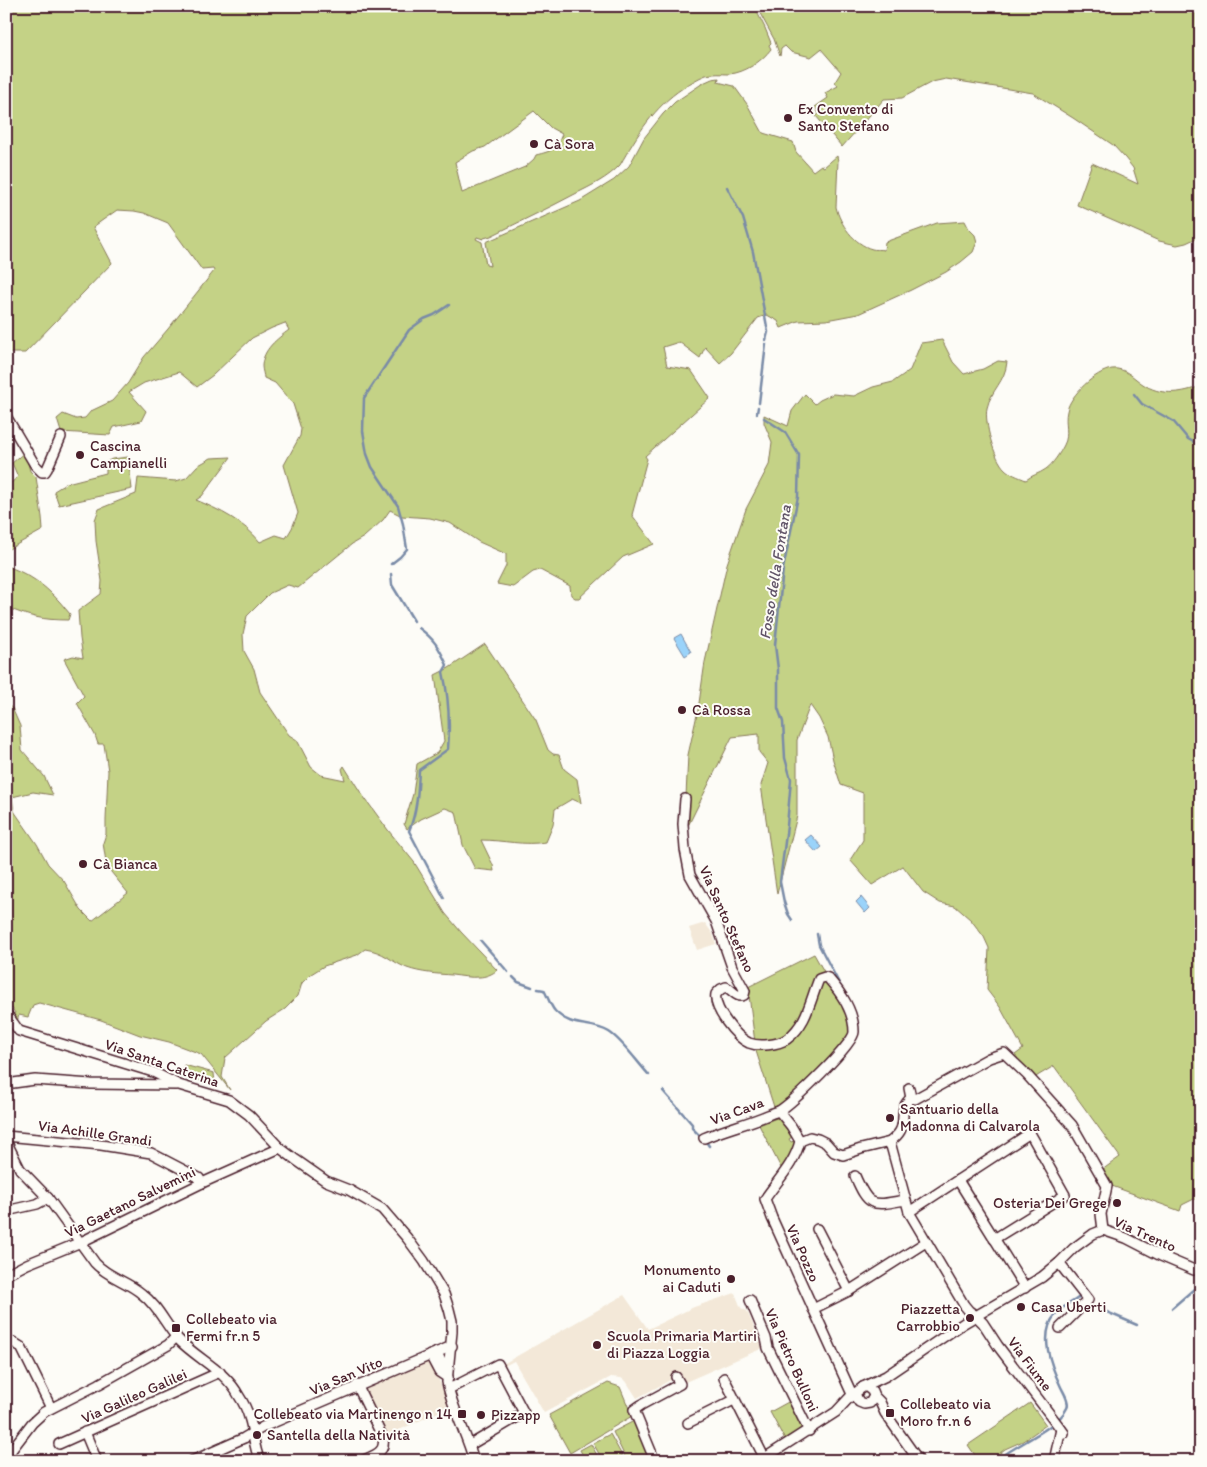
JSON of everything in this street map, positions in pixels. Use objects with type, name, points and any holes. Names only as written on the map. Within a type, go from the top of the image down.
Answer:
[{"type":"street","points":[[6,416],[34,465],[42,472],[47,470],[61,437]]},
{"type":"street","name":"Via Santo Stefano","points":[[685,799],[683,824],[690,875],[716,921],[734,972],[745,991],[744,995],[740,997],[726,988],[721,989],[716,994],[716,1002],[726,1020],[749,1043],[762,1045],[783,1041],[801,1024],[809,1009],[819,979],[825,977],[828,978],[845,1000],[850,1012],[854,1031],[853,1038],[810,1085],[779,1111]]},
{"type":"street","points":[[6,1013],[19,1031]]},
{"type":"street","name":"Via Santa Caterina","points":[[6,1026],[153,1072],[179,1085],[229,1100],[249,1115],[280,1148],[326,1181],[350,1190],[382,1208],[424,1261],[444,1294],[452,1321],[448,1389],[453,1405],[474,1442],[474,1461]]},
{"type":"street","points":[[910,1098],[915,1099],[989,1058],[1004,1053],[1072,1125]]},
{"type":"street","points":[[6,1084],[35,1080],[90,1084],[179,1085]]},
{"type":"street","points":[[779,1111],[800,1141],[810,1137],[818,1139],[826,1143],[834,1152],[843,1155],[890,1142],[901,1131],[902,1109],[910,1098],[909,1088]]},
{"type":"street","name":"Via Cava","points":[[704,1138],[779,1111]]},
{"type":"street","points":[[1068,1115],[1107,1186],[1101,1214],[1104,1230]]},
{"type":"street","points":[[909,1212],[1030,1133],[1065,1195],[994,1239]]},
{"type":"street","name":"Via Achille Grandi","points":[[6,1136],[101,1145],[151,1153],[199,1178],[202,1182]]},
{"type":"street","points":[[266,1155],[270,1147],[269,1136]]},
{"type":"street","points":[[6,1141],[20,1169],[48,1198],[95,1263],[103,1271],[133,1287],[153,1304],[179,1340],[230,1382],[239,1395],[249,1416],[254,1445],[260,1461]]},
{"type":"street","name":"Via Pozzo","points":[[800,1141],[788,1167],[765,1198],[772,1218],[845,1378],[860,1396]]},
{"type":"street","name":"Via Fiume","points":[[890,1142],[909,1212],[948,1280],[983,1323],[1061,1430],[1054,1461]]},
{"type":"street","name":"Via Gaetano Salvemini","points":[[6,1275],[27,1264],[81,1242],[202,1182],[280,1148]]},
{"type":"street","points":[[855,1176],[863,1193],[870,1202],[905,1200]]},
{"type":"street","points":[[958,1180],[1025,1288]]},
{"type":"street","points":[[6,1211],[37,1204],[48,1198]]},
{"type":"street","points":[[817,1229],[849,1290]]},
{"type":"street","name":"Via Trento","points":[[975,1314],[1042,1277],[1059,1264],[1074,1248],[1093,1234],[1104,1230],[1126,1238],[1194,1270],[1201,1268]]},
{"type":"street","points":[[813,1309],[849,1290],[926,1242]]},
{"type":"street","points":[[1059,1264],[1088,1300],[1060,1328]]},
{"type":"street","name":"Via Pietro Bulloni","points":[[750,1300],[766,1338],[768,1348],[809,1431]]},
{"type":"street","points":[[724,1378],[763,1460],[860,1396],[975,1314]]},
{"type":"street","points":[[6,1457],[32,1423],[51,1408],[179,1340]]},
{"type":"street","points":[[6,1343],[13,1342],[21,1347],[51,1408]]},
{"type":"street","name":"Via San Vito","points":[[192,1461],[357,1385],[452,1346]]},
{"type":"street","points":[[434,1354],[439,1372],[448,1378]]},
{"type":"street","points":[[448,1389],[498,1364],[524,1413],[474,1442]]},
{"type":"street","name":"Via Galileo Galilei","points":[[59,1444],[220,1372]]},
{"type":"street","points":[[860,1396],[872,1401],[886,1376]]},
{"type":"street","points":[[655,1461],[634,1410],[680,1384],[676,1377]]},
{"type":"street","points":[[357,1385],[380,1432],[384,1445],[382,1450],[362,1461]]},
{"type":"street","points":[[836,1412],[856,1404],[860,1396],[870,1388],[919,1461]]},
{"type":"street","points":[[860,1396],[885,1413]]},
{"type":"street","points":[[688,1423],[734,1400]]},
{"type":"street","points":[[85,1432],[97,1461]]},
{"type":"shaded area","points":[[705,923],[713,934],[716,944],[697,950],[689,928]]},
{"type":"shaded area","name":"Scuola Primaria Martiri di Piazza Loggia","points":[[735,1293],[741,1308],[747,1311],[763,1348],[683,1383],[678,1376],[637,1398],[626,1381],[621,1378],[611,1377],[544,1413],[514,1361],[504,1366],[503,1364],[624,1295],[648,1329],[694,1307]]},
{"type":"shaded area","points":[[428,1360],[449,1404],[443,1410],[386,1436],[364,1389]]},
{"type":"green space","points":[[6,6],[754,6],[771,43],[769,45],[771,49],[763,58],[753,66],[735,73],[706,75],[691,82],[663,104],[647,122],[620,165],[610,174],[554,205],[491,236],[483,239],[477,237],[476,239],[482,242],[486,265],[490,266],[486,242],[580,201],[614,180],[629,166],[644,138],[675,102],[703,83],[719,78],[718,82],[734,86],[747,104],[763,133],[793,142],[796,152],[813,171],[821,165],[824,167],[837,156],[836,207],[844,226],[859,243],[872,249],[884,250],[885,242],[937,223],[965,221],[975,235],[977,242],[973,252],[946,272],[858,314],[826,320],[798,321],[781,328],[778,321],[767,315],[758,318],[731,353],[720,363],[705,347],[700,358],[679,342],[663,347],[667,366],[691,370],[710,398],[645,456],[647,459],[632,515],[654,544],[623,557],[579,598],[571,595],[570,586],[540,570],[533,572],[513,587],[497,584],[506,566],[506,554],[479,542],[450,523],[430,518],[402,516],[390,510],[383,520],[364,537],[352,544],[298,588],[288,585],[270,593],[247,616],[243,634],[244,651],[254,669],[260,692],[289,735],[297,740],[311,767],[321,775],[345,780],[342,769],[344,766],[361,793],[414,862],[445,913],[497,970],[486,976],[476,977],[423,972],[407,968],[383,954],[365,949],[357,955],[324,966],[311,974],[302,983],[298,996],[285,1009],[266,1021],[225,1058],[222,1077],[230,1090],[201,1054],[169,1042],[140,1035],[101,1020],[39,1003],[33,1005],[28,1017],[19,1015],[17,1022],[11,1015],[15,1013],[12,1008],[8,1011],[6,1008],[6,704],[12,708],[20,726],[22,750],[44,776],[53,795],[33,792],[12,797],[14,811],[37,844],[48,864],[64,881],[81,910],[92,921],[128,893],[111,872],[106,862],[103,843],[106,834],[108,771],[104,744],[98,744],[77,703],[84,696],[64,659],[73,656],[83,658],[78,611],[101,594],[102,581],[95,520],[99,509],[136,494],[138,478],[176,481],[186,478],[197,466],[211,458],[231,457],[202,496],[196,500],[231,517],[247,528],[260,542],[276,535],[286,538],[298,513],[284,465],[300,436],[301,429],[293,404],[275,383],[264,378],[262,366],[268,350],[275,341],[289,330],[285,323],[252,338],[213,375],[197,387],[179,372],[144,383],[129,392],[146,411],[141,421],[114,427],[110,435],[61,432],[57,419],[63,414],[76,419],[85,418],[91,411],[112,401],[128,383],[144,357],[214,271],[213,269],[202,270],[168,223],[144,213],[117,210],[93,227],[112,263],[25,353],[6,353]],"holes":[[[534,111],[551,128],[562,134],[553,149],[536,155],[525,167],[462,193],[455,162],[473,151],[485,147]]]},
{"type":"green space","points":[[756,6],[1201,6],[1201,226],[1198,226],[1198,229],[1200,230],[1201,228],[1201,236],[1177,245],[1159,241],[1077,205],[1092,163],[1138,184],[1133,168],[1113,145],[1033,93],[946,79],[932,82],[902,98],[884,99],[842,147],[816,116],[819,114],[815,107],[828,98],[825,93],[838,86],[835,82],[841,72],[821,49],[811,57],[791,52],[785,46],[781,49],[780,56],[774,39]]},
{"type":"green space","points":[[942,340],[953,362],[964,374],[983,369],[998,361],[1007,362],[1004,375],[987,408],[987,422],[994,449],[1001,464],[1009,472],[1026,480],[1046,469],[1056,458],[1066,441],[1066,415],[1069,405],[1078,391],[1099,374],[1112,369],[1122,370],[1146,386],[1166,392],[1180,392],[1201,386],[1201,1200],[1194,1199],[1182,1205],[1180,1211],[1112,1186],[1102,1170],[1120,1157],[1054,1066],[1034,1078],[1011,1058],[1023,1049],[1000,1007],[987,990],[989,948],[984,937],[971,920],[955,906],[940,903],[923,892],[903,866],[872,885],[850,860],[863,840],[863,793],[841,785],[828,737],[810,705],[797,740],[797,816],[777,894],[761,785],[768,763],[759,752],[759,734],[732,737],[687,828],[688,755],[698,710],[705,662],[727,564],[746,509],[769,465],[772,442],[764,423],[764,415],[788,426],[792,411],[805,394],[815,404],[833,394],[854,396],[873,387],[893,382],[910,370],[921,343]]},
{"type":"green space","points":[[25,452],[30,471],[36,477],[43,530],[7,550],[6,487],[18,477],[12,463]]},
{"type":"green space","points":[[128,457],[132,489],[59,505],[54,491],[67,483],[106,473],[106,462],[112,459]]},
{"type":"green space","points":[[6,566],[41,584],[70,614],[68,620],[36,617],[6,607]]},
{"type":"green space","points":[[485,644],[536,720],[548,750],[553,754],[559,755],[564,769],[577,779],[581,803],[572,799],[555,809],[553,825],[546,842],[481,840],[494,871],[475,869],[463,845],[456,812],[445,808],[421,819],[407,829],[404,824],[413,794],[417,764],[437,753],[444,741],[435,675]]},
{"type":"green space","points":[[814,954],[849,1016],[849,1040],[784,1107],[774,1107],[756,1051],[748,987]]},
{"type":"green space","points":[[184,1065],[214,1073],[215,1084],[182,1076]]},
{"type":"green space","points":[[779,1117],[792,1137],[789,1139],[791,1142],[794,1141],[796,1147],[782,1170],[759,1125]]},
{"type":"green space","points":[[608,1383],[620,1387],[632,1416],[570,1453],[549,1415]]},
{"type":"green space","points":[[790,1401],[804,1429],[786,1442],[770,1412]]},
{"type":"green space","points":[[1030,1403],[1046,1425],[1023,1441],[1005,1449],[990,1461],[979,1461],[968,1445]]},
{"type":"green space","points":[[634,1421],[651,1459],[648,1461],[627,1461],[613,1432]]},
{"type":"green space","points":[[610,1434],[625,1461],[603,1461],[593,1443]]},
{"type":"green space","points":[[591,1444],[600,1461],[586,1461],[580,1450]]},
{"type":"water","points":[[681,634],[691,652],[685,656],[674,638]]},
{"type":"water","points":[[811,835],[822,847],[816,852],[805,840]]},
{"type":"water","points":[[861,897],[870,908],[865,913],[856,902]]},
{"type":"waterway","points":[[727,187],[743,218],[753,252],[768,332],[766,340]]},
{"type":"waterway","points":[[391,564],[407,549],[403,524],[398,506],[372,467],[367,454],[363,431],[364,398],[409,330],[449,305]]},
{"type":"waterway","points":[[759,403],[766,344]]},
{"type":"waterway","points":[[1134,394],[1142,404],[1173,421],[1188,439],[1201,446]]},
{"type":"waterway","name":"Fosso della Fontana","points":[[757,413],[758,407]]},
{"type":"waterway","name":"Fosso della Fontana","points":[[764,418],[785,432],[799,455],[798,497],[783,569],[775,645],[778,669],[778,708],[783,722],[785,758],[791,779],[780,882],[784,902],[792,920]]},
{"type":"waterway","points":[[391,574],[392,585],[414,621]]},
{"type":"waterway","points":[[419,628],[436,644],[447,665],[443,672],[448,701],[449,739],[448,749],[419,770],[418,794],[409,831],[444,898]]},
{"type":"waterway","name":"Fosso della Fontana","points":[[817,934],[819,945],[841,987]]},
{"type":"waterway","points":[[481,941],[508,972]]},
{"type":"waterway","points":[[513,977],[518,982],[532,987]]},
{"type":"waterway","points":[[538,989],[544,990],[553,1009],[561,1017],[575,1023],[609,1032],[649,1075]]},
{"type":"waterway","points":[[663,1091],[701,1137]]},
{"type":"waterway","points":[[1172,1308],[1201,1283]]},
{"type":"waterway","points":[[996,1461],[1045,1430],[1062,1416],[1067,1408],[1068,1403],[1050,1360],[1047,1340],[1048,1331],[1051,1322],[1058,1312],[1078,1298],[1083,1299]]},
{"type":"waterway","points":[[1102,1310],[1137,1325]]},
{"type":"place","name":"Ex Convento di Santo Stefano","points":[[788,118]]},
{"type":"place","name":"Cà Sora","points":[[534,144]]},
{"type":"place","name":"Cascina Campianelli","points":[[80,455]]},
{"type":"place","name":"Cà Rossa","points":[[682,710]]},
{"type":"place","name":"Cà Bianca","points":[[83,864]]},
{"type":"place","name":"Santuario della Madonna di Calvarola","points":[[890,1118]]},
{"type":"place","name":"Osteria Dei Grege","points":[[1117,1203]]},
{"type":"place","name":"Monumento ai Caduti","points":[[731,1279]]},
{"type":"place","name":"Casa Uberti","points":[[1021,1307]]},
{"type":"place","name":"Piazzetta Carrobbio","points":[[970,1318]]},
{"type":"place","name":"Collebeato via Fermi fr.n 5","points":[[176,1328]]},
{"type":"place","name":"Scuola Primaria Martiri di Piazza Loggia","points":[[597,1345]]},
{"type":"place","name":"Collebeato via Moro fr.n 6","points":[[890,1413]]},
{"type":"place","name":"Collebeato via Martinengo n 14","points":[[462,1414]]},
{"type":"place","name":"Pizzapp","points":[[481,1415]]},
{"type":"place","name":"Santella della Natività","points":[[257,1435]]}]
